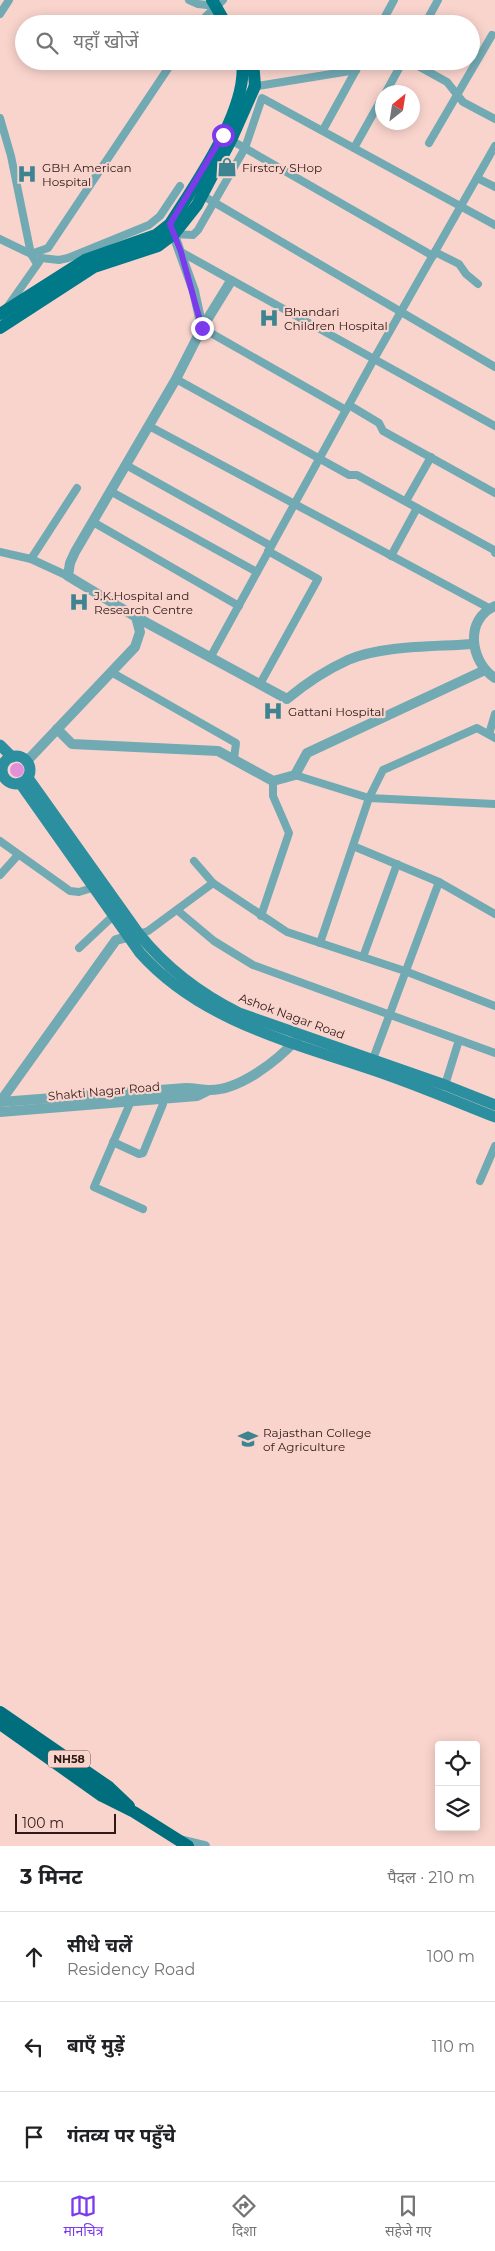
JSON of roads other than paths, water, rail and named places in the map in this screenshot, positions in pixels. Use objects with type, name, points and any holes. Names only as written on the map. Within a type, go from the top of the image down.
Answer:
[{"type":"highway","name":"NH58","points":[[0,1712],[108,1787],[134,1812]]},
{"type":"highway","name":"NH58","points":[[0,1724],[102,1796],[134,1812],[182,1844]]},
{"type":"main road","points":[[219,1],[223,15]]},
{"type":"main road","points":[[219,1],[229,15]]},
{"type":"main road","points":[[227,137],[241,88],[243,70]]},
{"type":"main road","points":[[3,319],[85,260],[172,229],[191,190],[227,137],[255,86],[254,70]]},
{"type":"main road","points":[[0,745],[4,762],[3,771],[7,780],[10,782],[24,780],[30,771],[27,761],[18,756],[4,762]]},
{"type":"main road","points":[[24,780],[92,888],[113,916],[133,935]]},
{"type":"main road","name":"Ashok Nagar Road","points":[[24,780],[133,935],[196,989],[239,1012],[298,1039],[373,1059],[495,1105]]},
{"type":"main road","points":[[298,1039],[495,1117]]},
{"type":"street","points":[[0,14],[9,0]]},
{"type":"street","points":[[189,0],[198,4],[219,1]]},
{"type":"street","points":[[386,15],[394,0]]},
{"type":"street","points":[[430,15],[438,0]]},
{"type":"street","points":[[206,15],[219,1]]},
{"type":"street","points":[[480,55],[492,35]]},
{"type":"street","points":[[3,319],[39,261],[167,70]]},
{"type":"street","points":[[241,88],[356,70]]},
{"type":"street","points":[[323,130],[356,70]]},
{"type":"street","points":[[390,85],[398,70]]},
{"type":"street","points":[[426,70],[448,82],[463,102],[495,119]]},
{"type":"street","points":[[429,143],[471,70]]},
{"type":"street","points":[[172,229],[193,235],[198,230],[245,148],[262,98],[495,225]]},
{"type":"street","points":[[354,148],[375,110]]},
{"type":"street","points":[[0,118],[11,156],[31,254]]},
{"type":"street","points":[[227,137],[434,254],[459,264],[466,274],[478,284]]},
{"type":"street","points":[[210,658],[374,359],[495,146]]},
{"type":"street","points":[[477,178],[495,187]]},
{"type":"street","points":[[0,239],[31,254],[39,261],[68,258],[149,224],[191,190],[495,367]]},
{"type":"street","points":[[172,229],[181,252],[202,328],[379,423],[383,431],[495,494]]},
{"type":"street","points":[[31,254],[48,248]]},
{"type":"street","points":[[181,252],[495,426]]},
{"type":"street","points":[[68,576],[70,562],[149,426],[202,328],[231,281]]},
{"type":"street","points":[[176,378],[350,475],[357,475],[406,501],[494,550],[495,553]]},
{"type":"street","points":[[149,426],[391,556],[492,607],[480,619],[474,630],[473,644],[478,661],[495,678]]},
{"type":"street","points":[[406,501],[431,457]]},
{"type":"street","points":[[126,465],[270,548],[318,579],[260,684]]},
{"type":"street","points":[[32,559],[77,488]]},
{"type":"street","points":[[110,491],[257,572]]},
{"type":"street","points":[[391,556],[417,508]]},
{"type":"street","points":[[93,522],[239,606]]},
{"type":"street","points":[[0,552],[32,559],[68,576],[136,617],[287,699],[305,684],[349,660],[384,651],[473,644]]},
{"type":"street","points":[[27,761],[135,647],[140,632],[136,617]]},
{"type":"street","points":[[295,775],[307,753],[485,670]]},
{"type":"street","points":[[111,672],[236,743],[234,759]]},
{"type":"street","points":[[320,943],[368,798],[383,770],[477,728],[492,736],[495,714]]},
{"type":"street","points":[[57,729],[72,744],[218,751],[273,781],[295,775],[368,798],[495,804]]},
{"type":"street","points":[[261,916],[289,833],[273,796],[273,781]]},
{"type":"street","points":[[0,841],[70,891],[78,892],[92,888]]},
{"type":"street","points":[[353,846],[440,882],[495,914]]},
{"type":"street","points":[[0,875],[18,854]]},
{"type":"street","points":[[194,862],[213,883],[287,932],[405,971],[495,1006]]},
{"type":"street","points":[[363,958],[397,864]]},
{"type":"street","points":[[373,1059],[388,1015],[440,882]]},
{"type":"street","points":[[2,1105],[14,1082],[116,940],[148,931],[213,883]]},
{"type":"street","points":[[177,910],[214,941],[253,965],[495,1053]]},
{"type":"street","points":[[79,948],[113,916]]},
{"type":"street","name":"Shakti Nagar Road","points":[[2,1105],[131,1101],[193,1088],[209,1090],[235,1084],[248,1078],[298,1039]]},
{"type":"street","points":[[445,1085],[459,1040]]},
{"type":"street","points":[[113,1142],[139,1154],[143,1153],[163,1106],[163,1094]]},
{"type":"street","name":"Shakti Nagar Road","points":[[2,1105],[163,1094]]},
{"type":"street","points":[[131,1101],[94,1187],[143,1209]]},
{"type":"street","points":[[480,1182],[495,1146]]},
{"type":"street","points":[[182,1844],[204,1846]]},
{"type":"place","name":"Firstcry SHop","points":[[227,167]]},
{"type":"place","name":"GBH American Hospital","points":[[27,174]]},
{"type":"place","name":"Bhandari Children Hospital","points":[[269,318]]},
{"type":"place","name":"J.K.Hospital and Research Centre","points":[[79,602]]},
{"type":"place","name":"Gattani Hospital","points":[[273,711]]},
{"type":"place","name":"Rajasthan College of Agriculture","points":[[248,1439]]}]
